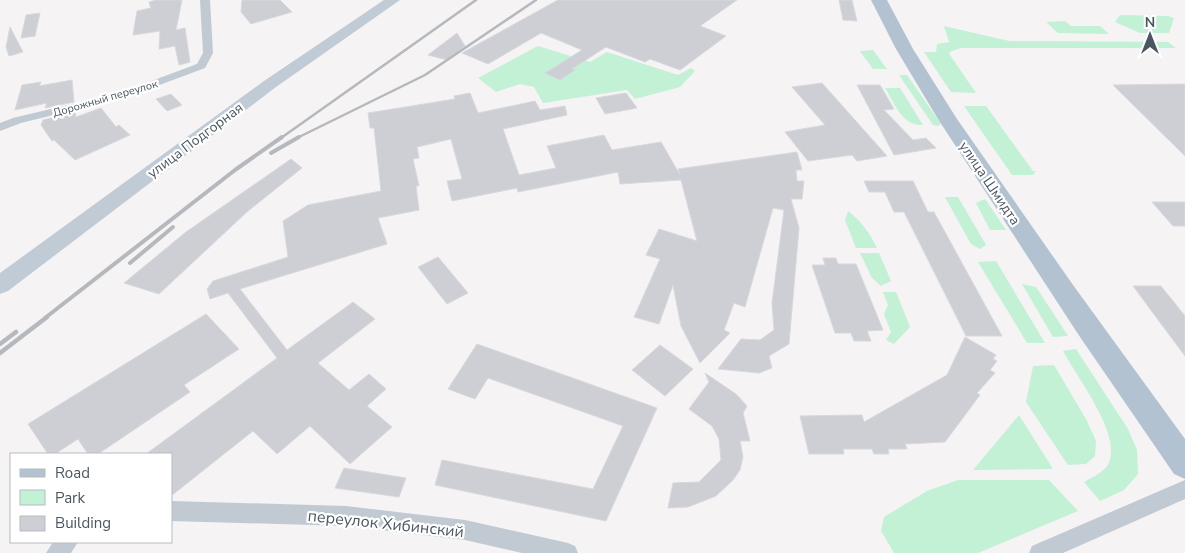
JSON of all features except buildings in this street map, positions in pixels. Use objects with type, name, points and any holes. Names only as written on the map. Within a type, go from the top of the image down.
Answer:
[{"type":"main road","name":"улица Подгорная","points":[[0,285],[270,84],[393,0]]},
{"type":"main road","name":"улица Шмидта","points":[[878,0],[895,36],[980,168],[1185,464]]},
{"type":"street","name":"Дорожный переулок","points":[[0,127],[17,120],[126,94],[201,66],[208,53],[205,0]]},
{"type":"street","points":[[1039,553],[1185,489]]},
{"type":"street","name":"переулок Хибинский","points":[[172,512],[346,516],[466,530],[568,553]]},
{"type":"street","points":[[56,553],[67,543]]},
{"type":"green space","points":[[1120,15],[1168,16],[1174,18],[1169,33],[1140,33],[1115,22]]},
{"type":"green space","points":[[1065,21],[1071,26],[1100,26],[1109,34],[1058,33],[1046,22]]},
{"type":"green space","points":[[944,26],[1009,41],[1168,42],[1176,48],[961,48],[949,52],[976,93],[951,92],[924,52],[936,52],[937,44],[949,42]]},
{"type":"green space","points":[[538,46],[590,62],[607,52],[678,75],[691,68],[695,71],[680,87],[635,99],[627,90],[543,103],[534,87],[520,84],[496,92],[478,78]]},
{"type":"green space","points":[[873,50],[887,69],[873,69],[860,51]]},
{"type":"green space","points":[[899,75],[907,75],[941,124],[938,126],[933,125]]},
{"type":"green space","points":[[885,88],[900,88],[923,125],[910,122],[904,118]]},
{"type":"green space","points":[[964,106],[986,106],[1033,171],[1036,171],[1033,175],[1012,175]]},
{"type":"green space","points":[[945,197],[958,197],[986,245],[980,249],[971,244]]},
{"type":"green space","points":[[985,199],[1006,230],[990,230],[976,203]]},
{"type":"green space","points":[[848,211],[865,228],[877,248],[856,248],[845,220]]},
{"type":"green space","points":[[860,253],[879,253],[891,281],[881,286],[872,278]]},
{"type":"green space","points":[[996,261],[1045,343],[1027,343],[978,262]]},
{"type":"green space","points":[[1022,284],[1036,287],[1068,336],[1053,337]]},
{"type":"green space","points":[[883,292],[896,292],[910,327],[894,344],[886,340],[891,332],[884,314],[888,305]]},
{"type":"green space","points":[[1076,349],[1128,429],[1137,450],[1138,474],[1124,490],[1100,501],[1084,482],[1106,467],[1110,460],[1111,448],[1103,420],[1063,351]]},
{"type":"green space","points":[[1054,365],[1087,421],[1096,441],[1095,456],[1086,464],[1068,465],[1026,402],[1033,366]]},
{"type":"green space","points":[[1019,415],[1053,469],[973,470]]},
{"type":"green space","points":[[958,480],[1049,480],[1078,511],[978,553],[894,553],[881,531],[884,517],[927,491]]},
{"type":"railway","points":[[281,138],[476,0]]},
{"type":"railway","points":[[299,137],[425,75],[536,0]]},
{"type":"railway","points":[[45,318],[235,170],[282,137]]},
{"type":"railway","points":[[271,153],[299,137]]},
{"type":"railway","points":[[130,263],[173,227]]},
{"type":"railway","points":[[0,353],[47,317]]},
{"type":"railway","points":[[0,344],[16,332]]}]
